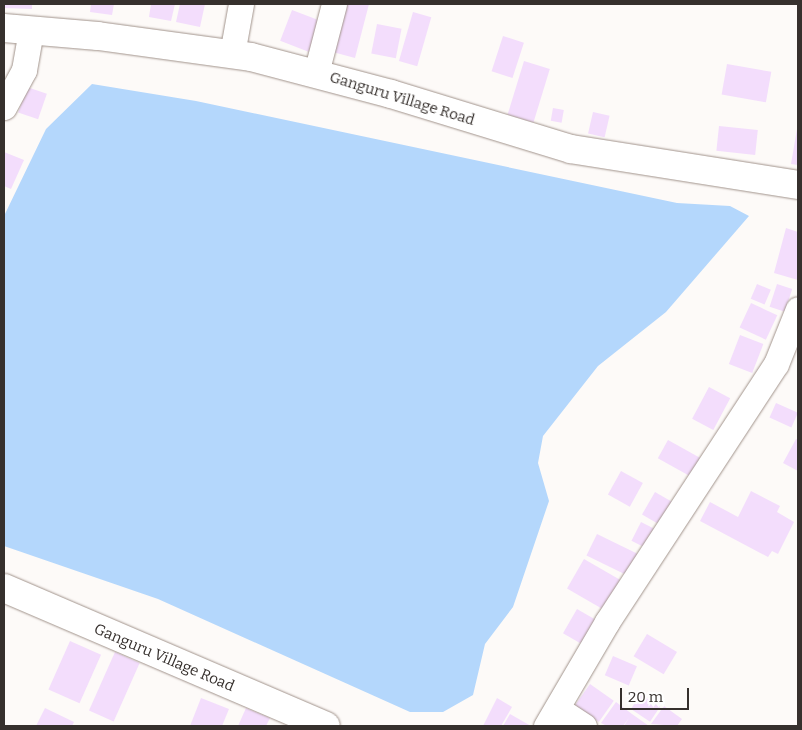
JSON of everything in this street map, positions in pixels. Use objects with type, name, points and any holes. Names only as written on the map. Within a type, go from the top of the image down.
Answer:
[{"type":"street","points":[[232,54],[241,4]]},
{"type":"street","points":[[316,74],[334,4]]},
{"type":"street","name":"Ganguru Village Road","points":[[4,28],[232,54],[316,74],[571,150],[798,185]]},
{"type":"street","points":[[4,107],[24,70],[31,31]]},
{"type":"street","points":[[584,726],[552,717],[608,622],[776,364],[798,308]]},
{"type":"street","name":"Ganguru Village Road","points":[[4,588],[326,726]]},
{"type":"water","points":[[92,84],[196,101],[677,203],[730,206],[749,216],[666,312],[598,366],[543,436],[538,463],[549,501],[513,607],[485,644],[473,695],[443,712],[410,712],[158,599],[4,546],[4,216],[46,129]]},
{"type":"building","points":[[4,4],[32,4],[32,9],[4,8]]},
{"type":"building","points":[[91,4],[114,4],[112,15],[90,12]]},
{"type":"building","points":[[151,4],[175,4],[171,21],[149,17]]},
{"type":"building","points":[[180,4],[205,4],[200,27],[176,22]]},
{"type":"building","points":[[342,4],[369,4],[355,58],[329,51]]},
{"type":"building","points":[[292,10],[323,22],[311,53],[280,41]]},
{"type":"building","points":[[413,12],[431,17],[417,66],[399,61]]},
{"type":"building","points":[[377,24],[402,29],[396,58],[371,53]]},
{"type":"building","points":[[503,36],[524,43],[512,78],[492,71]]},
{"type":"building","points":[[524,61],[550,69],[533,122],[508,115]]},
{"type":"building","points":[[727,64],[771,72],[766,102],[722,95]]},
{"type":"building","points":[[27,87],[47,94],[38,119],[18,113]]},
{"type":"building","points":[[553,108],[564,110],[562,123],[551,121]]},
{"type":"building","points":[[593,112],[610,116],[605,137],[588,133]]},
{"type":"building","points":[[719,126],[758,130],[755,155],[716,151]]},
{"type":"building","points":[[798,129],[798,165],[791,164]]},
{"type":"building","points":[[4,152],[24,160],[11,189],[4,186]]},
{"type":"building","points":[[786,228],[798,232],[798,280],[774,273]]},
{"type":"building","points":[[757,284],[771,290],[765,305],[751,299]]},
{"type":"building","points":[[777,284],[792,289],[785,312],[770,307]]},
{"type":"building","points":[[751,303],[777,315],[766,340],[740,327]]},
{"type":"building","points":[[740,335],[763,344],[752,373],[729,364]]},
{"type":"building","points":[[709,387],[730,398],[713,430],[692,419]]},
{"type":"building","points":[[776,403],[798,413],[791,427],[769,418]]},
{"type":"building","points":[[796,439],[798,440],[798,471],[783,463]]},
{"type":"building","points":[[668,440],[702,459],[692,477],[658,458]]},
{"type":"building","points":[[621,471],[643,483],[630,507],[608,495]]},
{"type":"building","points":[[751,491],[780,506],[777,512],[794,522],[778,554],[772,551],[768,557],[700,521],[710,502],[738,517]]},
{"type":"building","points":[[655,492],[674,503],[661,526],[642,515]]},
{"type":"building","points":[[641,522],[659,531],[649,550],[631,541]]},
{"type":"building","points":[[597,534],[641,555],[631,577],[586,556]]},
{"type":"building","points":[[584,559],[622,581],[605,610],[567,588]]},
{"type":"building","points":[[577,609],[598,621],[584,645],[563,633]]},
{"type":"building","points":[[647,634],[677,652],[664,674],[634,656]]},
{"type":"building","points":[[70,641],[101,655],[80,703],[48,689]]},
{"type":"building","points":[[115,652],[140,663],[114,721],[89,710]]},
{"type":"building","points":[[613,656],[637,666],[629,685],[605,675]]},
{"type":"building","points":[[590,684],[614,701],[599,722],[575,705]]},
{"type":"building","points":[[641,694],[660,707],[650,722],[631,709]]},
{"type":"building","points":[[201,698],[229,709],[222,726],[190,726]]},
{"type":"building","points":[[497,698],[512,707],[501,726],[483,726]]},
{"type":"building","points":[[616,702],[649,726],[624,726],[629,718],[623,726],[607,726],[601,723]]},
{"type":"building","points":[[664,706],[682,719],[677,726],[651,724]]},
{"type":"building","points":[[45,708],[74,722],[72,726],[36,726]]},
{"type":"building","points":[[246,708],[270,718],[266,726],[238,726]]},
{"type":"building","points":[[510,714],[531,726],[503,726]]}]
